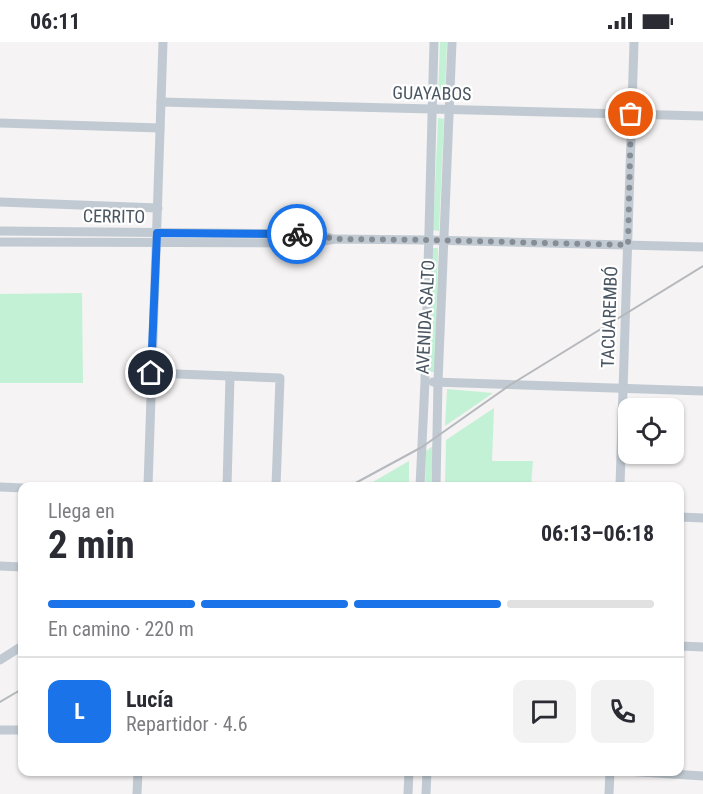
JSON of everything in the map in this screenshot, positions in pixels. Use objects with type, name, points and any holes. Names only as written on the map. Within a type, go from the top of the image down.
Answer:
[{"type":"street","points":[[148,482],[163,42]]},
{"type":"street","name":"AVENIDA SALTO","points":[[420,482],[434,42]]},
{"type":"street","name":"AVENIDA SALTO","points":[[436,482],[452,42]]},
{"type":"street","name":"TACUAREMBÓ","points":[[620,482],[634,42]]},
{"type":"street","name":"GUAYABOS","points":[[161,102],[703,116]]},
{"type":"street","points":[[0,123],[160,128]]},
{"type":"street","points":[[0,202],[158,208]]},
{"type":"street","name":"CERRITO","points":[[0,231],[311,243],[335,239],[445,240],[703,247]]},
{"type":"street","name":"CERRITO","points":[[0,242],[157,238]]},
{"type":"street","points":[[151,373],[280,378],[276,482]]},
{"type":"street","points":[[227,482],[230,376]]},
{"type":"street","points":[[425,381],[703,391]]},
{"type":"street","points":[[0,487],[18,488]]},
{"type":"street","points":[[684,517],[703,518]]},
{"type":"street","points":[[0,566],[18,567]]},
{"type":"street","points":[[684,646],[703,647]]},
{"type":"street","points":[[0,660],[18,649]]},
{"type":"street","points":[[0,730],[18,730]]},
{"type":"street","points":[[684,775],[703,776]]},
{"type":"street","points":[[137,794],[138,776]]},
{"type":"street","points":[[408,794],[409,776]]},
{"type":"street","points":[[426,794],[427,776]]},
{"type":"street","points":[[609,794],[610,776]]},
{"type":"green space","points":[[440,42],[447,42],[445,95],[438,95]]},
{"type":"green space","points":[[438,118],[444,119],[439,231],[433,230]]},
{"type":"green space","points":[[432,248],[438,248],[435,372],[429,372]]},
{"type":"green space","points":[[82,293],[83,383],[0,383],[0,294]]},
{"type":"green space","points":[[447,389],[493,393],[445,426]]},
{"type":"green space","points":[[494,408],[492,461],[533,461],[531,482],[445,482],[446,440]]},
{"type":"green space","points":[[433,446],[431,482],[425,482],[426,451]]},
{"type":"green space","points":[[409,461],[409,482],[373,482]]},
{"type":"railway","points":[[357,482],[422,447],[510,385],[703,266]]},
{"type":"railway","points":[[0,702],[18,691]]},
{"type":"way so far","points":[[297,234],[311,234],[335,239],[628,245],[631,114]]},
{"type":"route","points":[[151,373],[157,233],[297,234]]}]
